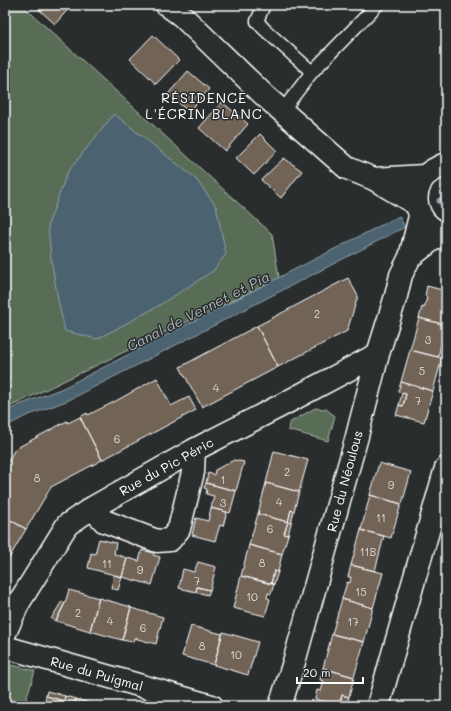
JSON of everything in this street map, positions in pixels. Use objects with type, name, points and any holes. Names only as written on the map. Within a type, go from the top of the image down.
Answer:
[{"type":"street","points":[[167,5],[182,16],[266,97],[347,168],[374,179],[418,210],[429,226],[444,233]]},
{"type":"street","points":[[374,179],[424,176],[443,165],[446,165]]},
{"type":"street","name":"Rue du Néoulous","points":[[280,706],[294,662],[356,440],[378,354],[401,275],[410,258],[418,210],[417,190],[424,176]]},
{"type":"street","name":"Rue du Néoulous","points":[[410,258],[444,233]]},
{"type":"street","name":"Rue du Pic Péric","points":[[5,633],[18,604],[67,525],[92,508],[194,450],[378,354]]},
{"type":"street","points":[[344,371],[364,404]]},
{"type":"street","points":[[92,508],[104,521],[157,541],[170,540],[179,529],[192,472],[194,450]]},
{"type":"street","points":[[378,706],[446,468]]},
{"type":"street","name":"Rue du Puigmal","points":[[5,647],[212,706]]},
{"type":"lane","points":[[264,5],[257,21],[312,72]]},
{"type":"lane","points":[[282,111],[312,72],[377,5]]},
{"type":"green space","points":[[5,5],[22,5],[272,234],[279,278],[5,409]]},
{"type":"green space","points":[[315,408],[326,409],[335,416],[328,441],[288,430],[289,423]]},
{"type":"green space","points":[[12,665],[35,671],[24,706],[5,706],[5,678]]},
{"type":"water","points":[[114,114],[195,178],[216,206],[226,254],[213,271],[155,308],[97,339],[65,331],[51,258],[48,225],[67,173]]},
{"type":"water","name":"Canal de Vernet et Pia","points":[[399,216],[405,227],[69,400],[24,417],[5,427],[5,412],[63,388]]},
{"type":"building","points":[[34,5],[72,5],[55,24]]},
{"type":"building","points":[[153,35],[179,60],[156,84],[130,59]]},
{"type":"building","points":[[188,71],[209,89],[189,112],[168,94]]},
{"type":"building","points":[[222,102],[248,124],[225,151],[199,128]]},
{"type":"building","points":[[260,134],[277,151],[254,175],[236,158]]},
{"type":"building","points":[[284,158],[302,171],[281,198],[261,180]]},
{"type":"building","points":[[348,278],[358,296],[347,331],[278,367],[257,326]]},
{"type":"building","points":[[427,286],[446,291],[446,325],[419,318],[427,297],[425,296]]},
{"type":"building","points":[[419,318],[446,325],[438,357],[410,350]]},
{"type":"building","points":[[257,326],[278,367],[202,407],[180,367]]},
{"type":"building","points":[[410,350],[442,358],[433,391],[401,382]]},
{"type":"building","points":[[157,378],[171,406],[189,397],[196,410],[102,460],[80,417],[87,413],[88,415],[114,402]]},
{"type":"building","points":[[401,382],[433,391],[424,422],[396,415],[399,405],[403,406],[406,394],[398,392]]},
{"type":"building","points":[[402,393],[406,394],[403,406],[399,405]]},
{"type":"building","points":[[80,417],[102,460],[51,487],[26,529],[5,517],[5,467],[15,449],[67,421],[68,423]]},
{"type":"building","points":[[274,451],[308,460],[299,492],[266,483]]},
{"type":"building","points":[[234,460],[244,462],[236,491],[206,483],[208,473],[214,475],[215,470]]},
{"type":"building","points":[[379,463],[411,472],[402,504],[370,495]]},
{"type":"building","points":[[206,483],[236,491],[230,513],[211,508],[214,496],[206,494],[207,489],[204,488]]},
{"type":"building","points":[[266,483],[299,492],[294,511],[291,510],[288,522],[258,514]]},
{"type":"building","points":[[370,495],[401,504],[391,538],[361,530]]},
{"type":"building","points":[[211,508],[227,512],[223,526],[220,525],[215,541],[192,535],[196,518],[208,521]]},
{"type":"building","points":[[291,510],[294,511],[291,523],[288,522]]},
{"type":"building","points":[[258,514],[288,522],[284,534],[288,535],[282,554],[249,545]]},
{"type":"building","points":[[5,517],[26,529],[5,565]]},
{"type":"building","points":[[288,522],[291,523],[288,535],[284,534]]},
{"type":"building","points":[[361,530],[384,536],[375,571],[351,565]]},
{"type":"building","points":[[99,539],[116,543],[114,554],[127,558],[122,577],[88,568],[91,553],[95,554]]},
{"type":"building","points":[[249,545],[282,554],[278,572],[274,571],[271,584],[241,576]]},
{"type":"building","points":[[142,550],[154,553],[153,555],[160,557],[152,585],[122,577],[127,558],[139,561]]},
{"type":"building","points":[[198,562],[216,567],[210,590],[197,587],[196,592],[179,588],[183,569],[194,572]]},
{"type":"building","points":[[351,565],[383,573],[373,608],[342,599],[347,582],[350,583],[351,577],[348,577]]},
{"type":"building","points":[[274,571],[278,572],[274,584],[271,584]]},
{"type":"building","points":[[114,575],[122,577],[118,590],[111,588]]},
{"type":"building","points":[[241,576],[274,584],[271,594],[268,593],[267,598],[270,599],[265,616],[233,608]]},
{"type":"building","points":[[197,587],[210,590],[208,595],[196,592]]},
{"type":"building","points":[[69,590],[99,598],[90,631],[56,621],[65,603]]},
{"type":"building","points":[[99,598],[131,607],[122,640],[90,631]]},
{"type":"building","points":[[342,599],[373,608],[364,642],[332,634]]},
{"type":"building","points":[[62,601],[65,603],[56,621],[51,619]]},
{"type":"building","points":[[131,608],[163,617],[156,644],[134,638],[133,642],[122,640]]},
{"type":"building","points":[[191,626],[222,634],[214,665],[182,656]]},
{"type":"building","points":[[223,632],[258,642],[248,675],[214,665]]},
{"type":"building","points":[[332,634],[364,642],[354,677],[323,668]]},
{"type":"building","points":[[323,668],[354,677],[349,697],[342,695],[339,706],[315,699],[317,690],[321,691],[324,681],[320,680]]},
{"type":"building","points":[[47,691],[65,696],[64,701],[46,696]]},
{"type":"building","points":[[342,695],[349,697],[346,706],[339,706]]},
{"type":"building","points":[[46,696],[64,701],[65,696],[76,699],[74,706],[43,706]]},
{"type":"building","points":[[76,699],[100,706],[74,706]]},
{"type":"waterway","points":[[440,201],[446,198]]},
{"type":"district","name":"RÉSIDENCE L'ÉCRIN BLANC","points":[[204,106]]}]
